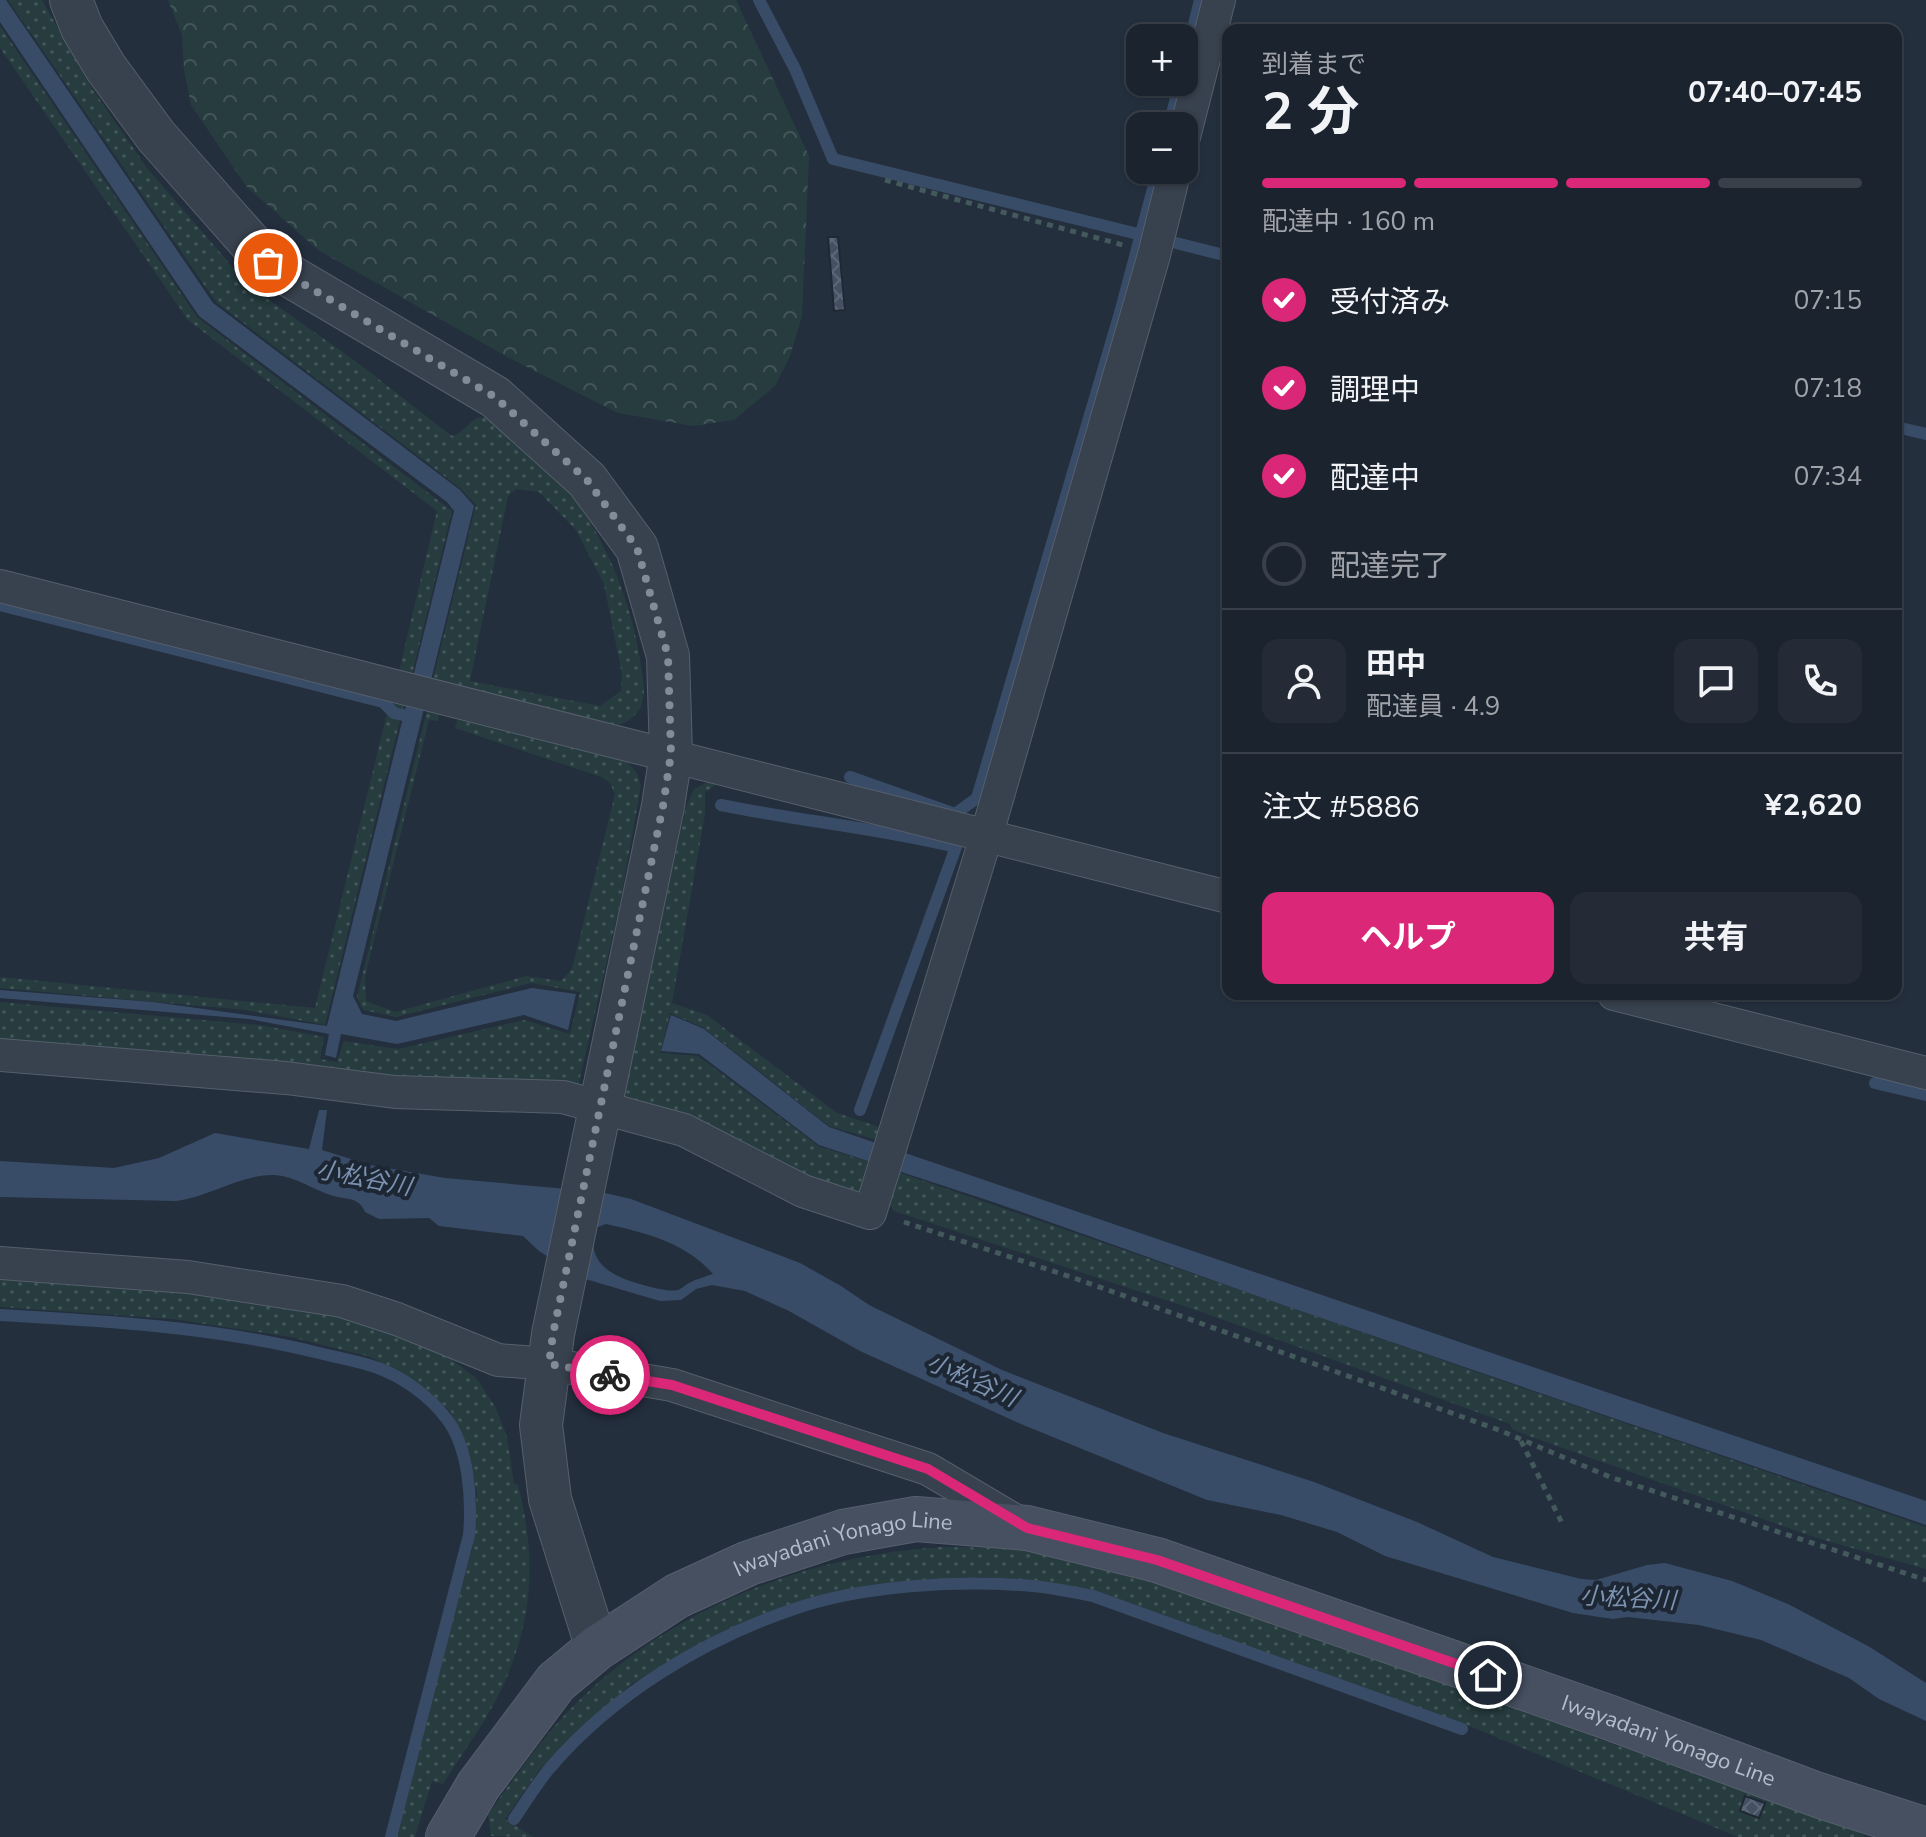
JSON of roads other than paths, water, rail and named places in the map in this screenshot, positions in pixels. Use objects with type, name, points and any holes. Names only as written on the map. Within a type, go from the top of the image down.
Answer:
[{"type":"main road","name":"Iwayadani Yonago Line","points":[[450,1837],[478,1786],[556,1682],[597,1648],[677,1596],[749,1563],[843,1532],[916,1519],[1027,1528],[1157,1560],[1608,1717],[1818,1795],[1922,1829]]},
{"type":"street","points":[[71,0],[82,28],[106,68],[156,136],[268,263],[495,397],[587,480],[637,548],[668,656],[671,754],[663,806],[551,1349],[541,1425],[550,1499],[597,1648]]},
{"type":"street","points":[[1190,112],[1219,0]]},
{"type":"street","points":[[0,1055],[286,1078],[395,1092],[563,1097],[597,1121],[684,1130],[803,1191],[870,1213],[986,837],[1154,255],[1172,184]]},
{"type":"street","points":[[0,586],[1222,896]]},
{"type":"street","points":[[1638,1000],[1926,1073]]},
{"type":"street","points":[[0,1263],[188,1277],[342,1301],[397,1319],[498,1360],[551,1349],[928,1469],[1027,1528]]},
{"type":"water","points":[[0,0],[6,0],[213,303],[460,490],[474,506],[353,996],[362,1014],[396,1021],[532,988],[576,994],[568,1030],[524,1015],[397,1044],[341,1034],[336,1058],[325,1055],[329,1034],[249,1019],[0,998],[0,990],[153,1002],[327,1026],[454,511],[447,502],[199,316],[0,22]]},
{"type":"water","points":[[671,1015],[704,1029],[829,1127],[1926,1501],[1926,1525],[1260,1297],[996,1203],[819,1145],[699,1054],[661,1051]]},
{"type":"water","name":"小松谷川","points":[[319,1110],[327,1110],[322,1150],[370,1165],[445,1178],[601,1192],[631,1199],[800,1263],[869,1305],[1002,1370],[1163,1433],[1314,1482],[1417,1522],[1493,1557],[1581,1579],[1596,1580],[1665,1563],[1732,1581],[1788,1604],[1868,1646],[1926,1683],[1926,1721],[1879,1699],[1849,1678],[1761,1640],[1699,1625],[1573,1613],[1385,1556],[1337,1532],[1281,1515],[1207,1500],[1021,1424],[860,1351],[789,1311],[745,1291],[712,1285],[696,1289],[681,1300],[660,1301],[582,1278],[539,1251],[523,1236],[439,1226],[429,1218],[379,1219],[365,1212],[356,1201],[275,1175],[250,1178],[176,1201],[0,1197],[0,1161],[114,1168],[159,1158],[215,1133],[309,1149]],"holes":[[[606,1224],[650,1235],[677,1246],[713,1274],[678,1290],[658,1289],[614,1274],[599,1261],[593,1241],[595,1228]]]},
{"type":"waterway","points":[[759,0],[795,69],[833,159],[1142,235]]},
{"type":"waterway","points":[[1194,24],[1200,0]]},
{"type":"waterway","points":[[1172,112],[1176,96]]},
{"type":"waterway","points":[[850,777],[955,814],[977,798],[1120,313],[1154,184]]},
{"type":"waterway","points":[[1176,243],[1222,254]]},
{"type":"waterway","points":[[1902,428],[1926,434]]},
{"type":"waterway","points":[[0,605],[383,702],[394,713],[412,717]]},
{"type":"waterway","points":[[721,805],[956,847],[860,1110]]},
{"type":"waterway","points":[[1875,1083],[1926,1095]]},
{"type":"waterway","points":[[0,1315],[200,1331],[280,1344],[387,1372],[424,1395],[446,1418],[460,1443],[464,1458],[470,1506],[469,1535],[391,1837]]},
{"type":"waterway","points":[[514,1819],[544,1775],[574,1742],[631,1693],[662,1672],[728,1636],[797,1608],[853,1594],[914,1586],[1005,1584],[1093,1596],[1462,1729]]}]
